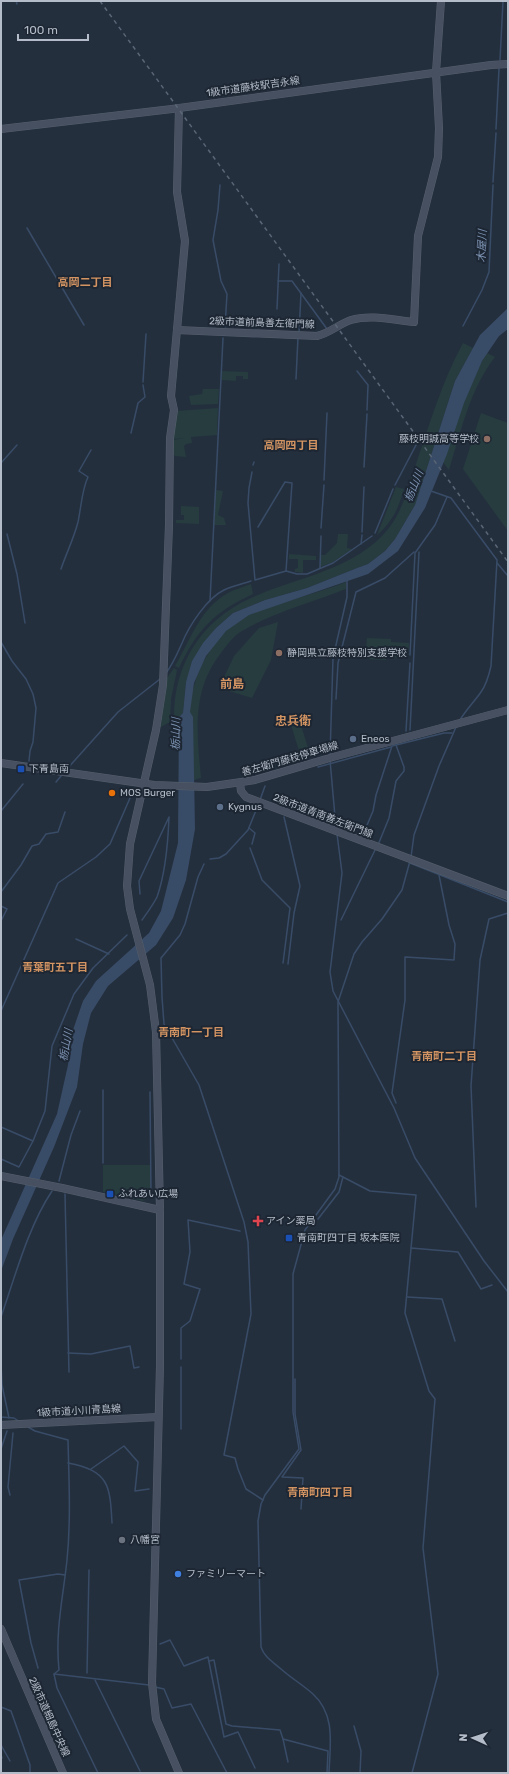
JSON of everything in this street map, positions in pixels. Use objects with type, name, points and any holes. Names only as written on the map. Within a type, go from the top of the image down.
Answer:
[{"type":"street","points":[[436,72],[441,1]]},
{"type":"street","name":"1級市道藤枝駅吉永線","points":[[1,130],[179,108],[436,72],[508,64]]},
{"type":"street","name":"2級市道前島善左衛門線","points":[[176,330],[317,336],[360,318],[371,317],[414,322],[419,231],[438,157],[439,128],[436,72]]},
{"type":"street","points":[[179,108],[177,192],[185,242],[171,396],[174,410],[170,438],[164,681],[162,702],[130,844],[128,869],[128,894],[136,934],[146,967],[156,1032],[160,1210],[158,1417],[152,1683],[156,1719],[179,1773]]},
{"type":"street","name":"善左衛門藤枝停車場線","points":[[1,763],[172,787],[200,787],[240,783],[508,710]]},
{"type":"street","name":"2級市道青南善左衛門線","points":[[240,783],[241,791],[246,797],[508,896]]},
{"type":"street","points":[[1,1176],[160,1210]]},
{"type":"street","name":"1級市道小川青島線","points":[[1,1425],[158,1417]]},
{"type":"street","name":"2級市道細島中央線","points":[[1,1629],[63,1773]]},
{"type":"green space","points":[[463,343],[473,348],[455,381],[415,505],[395,539],[385,551],[368,564],[307,588],[265,600],[233,613],[216,628],[186,682],[183,713],[179,717],[174,717],[175,697],[185,661],[205,631],[218,618],[251,598],[322,572],[344,562],[375,543],[391,525],[403,503],[431,418],[449,372]]},
{"type":"green space","points":[[487,353],[495,357],[486,369],[467,411],[449,470],[443,462],[473,378]]},
{"type":"green space","points":[[222,371],[248,372],[248,379],[243,379],[243,376],[236,376],[236,381],[222,380]]},
{"type":"green space","points":[[203,389],[219,389],[218,404],[191,405],[189,396],[202,394]]},
{"type":"green space","points":[[218,408],[217,435],[191,437],[192,443],[184,446],[186,457],[175,456],[173,454],[172,440],[186,438],[172,439],[176,411]]},
{"type":"green space","name":"藤枝明誠高等学校","points":[[481,413],[508,423],[508,531],[463,469]]},
{"type":"green space","points":[[396,487],[404,489],[400,503],[391,520],[377,535]]},
{"type":"green space","points":[[216,490],[223,491],[218,515],[224,518],[226,525],[214,525]]},
{"type":"green space","points":[[181,506],[199,507],[199,524],[176,523],[176,520],[184,520],[184,515],[181,515]]},
{"type":"green space","points":[[338,534],[348,534],[347,548],[352,549],[333,562],[320,567],[321,555],[325,555],[337,543]]},
{"type":"green space","points":[[289,554],[316,556],[316,560],[303,560],[303,573],[295,572],[295,569],[298,568],[298,559],[289,559]]},
{"type":"green space","points":[[346,582],[346,589],[277,614],[251,626],[236,635],[225,648],[211,667],[200,697],[198,713],[198,745],[201,778],[194,780],[190,721],[191,699],[194,684],[200,670],[216,643],[237,621],[250,614]]},
{"type":"green space","points":[[251,584],[253,594],[217,615],[200,633],[179,668],[175,666],[197,626],[210,607],[218,599],[228,593]]},
{"type":"green space","points":[[278,622],[271,660],[252,698],[219,688],[234,656],[259,628]]},
{"type":"green space","points":[[367,638],[391,639],[391,642],[409,643],[408,658],[387,657],[386,660],[365,659]]},
{"type":"green space","points":[[174,668],[177,670],[171,699],[170,722],[159,728],[167,678]]},
{"type":"green space","points":[[298,716],[310,754],[301,757],[289,719]]},
{"type":"green space","points":[[103,1165],[151,1165],[151,1196],[143,1201],[103,1192]]},
{"type":"water","points":[[508,308],[508,329],[499,336],[482,361],[464,403],[447,454],[425,508],[398,551],[368,574],[249,615],[226,631],[206,656],[194,683],[190,712],[193,717],[195,829],[186,880],[173,918],[156,945],[108,986],[91,1013],[83,1044],[77,1087],[54,1147],[13,1239],[1,1271],[1,1240],[57,1114],[68,1065],[73,1030],[83,1001],[96,981],[149,933],[161,911],[178,843],[179,717],[183,713],[186,682],[192,661],[203,643],[216,628],[233,613],[265,600],[307,588],[368,564],[385,551],[395,539],[415,505],[455,381],[480,335]]},
{"type":"waterway","name":"木屋川","points":[[500,60],[503,1]]},
{"type":"waterway","name":"木屋川","points":[[496,129],[499,69]]},
{"type":"waterway","name":"木屋川","points":[[493,182],[496,133]]},
{"type":"waterway","points":[[220,185],[213,240],[221,281],[227,294],[225,327]]},
{"type":"waterway","name":"木屋川","points":[[463,326],[482,290],[489,272],[493,185]]},
{"type":"waterway","points":[[27,228],[84,325]]},
{"type":"waterway","points":[[277,309],[279,264]]},
{"type":"waterway","points":[[278,281],[292,281],[327,329]]},
{"type":"waterway","points":[[299,333],[301,293]]},
{"type":"waterway","points":[[143,382],[146,334]]},
{"type":"waterway","points":[[296,379],[298,337]]},
{"type":"waterway","points":[[210,601],[223,338]]},
{"type":"waterway","points":[[357,371],[368,385],[367,410]]},
{"type":"waterway","points":[[131,433],[138,403],[145,397],[143,385]]},
{"type":"waterway","points":[[324,480],[327,413]]},
{"type":"waterway","points":[[364,467],[367,414]]},
{"type":"waterway","points":[[1,463],[17,445]]},
{"type":"waterway","points":[[395,485],[416,445]]},
{"type":"waterway","points":[[61,569],[76,528],[83,493],[88,477],[79,471],[91,450]]},
{"type":"waterway","points":[[252,472],[248,503],[255,580],[286,571],[297,574],[307,574],[333,563],[372,536]]},
{"type":"waterway","points":[[258,527],[285,482],[292,483],[286,571]]},
{"type":"waterway","points":[[321,528],[324,485]]},
{"type":"waterway","points":[[362,532],[364,487]]},
{"type":"waterway","points":[[375,533],[393,489]]},
{"type":"waterway","points":[[431,491],[451,498],[497,560],[491,666],[483,689],[460,720]]},
{"type":"waterway","points":[[410,655],[415,553],[435,525],[447,497]]},
{"type":"waterway","points":[[7,534],[17,574],[25,623]]},
{"type":"waterway","points":[[361,544],[362,535]]},
{"type":"waterway","points":[[320,568],[321,536]]},
{"type":"waterway","points":[[336,699],[338,663],[356,592],[385,578],[414,552]]},
{"type":"waterway","points":[[410,730],[419,552]]},
{"type":"waterway","points":[[497,563],[508,576]]},
{"type":"waterway","points":[[330,756],[333,658],[347,597],[347,580]]},
{"type":"waterway","points":[[166,673],[189,629],[199,613],[211,599],[224,590],[251,581]]},
{"type":"waterway","points":[[1,642],[12,661],[26,679],[33,694],[36,708],[33,742],[29,761]]},
{"type":"waterway","points":[[406,731],[410,663]]},
{"type":"waterway","points":[[67,769],[118,712],[160,679]]},
{"type":"waterway","points":[[411,857],[414,835],[439,766],[456,727]]},
{"type":"waterway","points":[[362,837],[373,811],[376,795],[392,746],[444,733],[452,733]]},
{"type":"waterway","points":[[378,845],[389,818],[396,781],[404,771],[396,745]]},
{"type":"waterway","points":[[318,767],[391,747]]},
{"type":"waterway","points":[[330,760],[336,828]]},
{"type":"waterway","points":[[56,782],[61,776]]},
{"type":"waterway","points":[[1,811],[23,784]]},
{"type":"waterway","points":[[260,800],[265,786]]},
{"type":"waterway","points":[[1,1011],[58,883],[96,857],[110,844],[130,798]]},
{"type":"waterway","points":[[210,859],[219,858],[226,854],[248,830],[259,803]]},
{"type":"waterway","points":[[1,892],[21,865],[32,846],[39,844],[46,834],[58,832],[65,812]]},
{"type":"waterway","points":[[140,894],[139,881],[169,817],[163,878],[157,897],[142,920]]},
{"type":"waterway","points":[[284,817],[300,886],[294,913],[288,964]]},
{"type":"waterway","points":[[249,828],[255,833],[252,844]]},
{"type":"waterway","points":[[337,834],[342,873],[330,972],[333,991],[394,1108],[415,1158],[484,1261],[508,1292]]},
{"type":"waterway","points":[[250,848],[262,880],[290,908],[283,963]]},
{"type":"waterway","points":[[341,920],[376,848]]},
{"type":"waterway","points":[[329,1773],[330,1731],[325,1711],[313,1694],[269,1659],[262,1651],[258,1521],[261,1504],[265,1495],[299,1449],[293,1412],[293,1274],[305,1230],[335,1189],[339,1177],[338,1002],[354,954],[362,942],[382,919],[402,890],[410,861]]},
{"type":"waterway","points":[[410,863],[508,902]]},
{"type":"waterway","points":[[204,864],[198,877],[185,924],[180,935],[161,958],[164,1024],[199,1085],[244,1222],[248,1242],[251,1314],[224,1455],[235,1458],[246,1489],[263,1500]]},
{"type":"waterway","points":[[396,1103],[392,1093],[405,1000],[405,957],[454,960],[455,944],[449,925],[439,875]]},
{"type":"waterway","points":[[1,906],[7,909],[1,921]]},
{"type":"waterway","points":[[476,1207],[471,1086],[480,960],[489,919],[508,913]]},
{"type":"waterway","name":"栃山川","points":[[1,1127],[33,1141],[45,1111],[52,1046],[74,994],[93,968],[127,935]]},
{"type":"waterway","points":[[76,939],[109,954]]},
{"type":"waterway","points":[[103,1090],[103,1163]]},
{"type":"waterway","points":[[150,1092],[151,1196]]},
{"type":"waterway","points":[[59,1181],[71,1135],[80,1111]]},
{"type":"waterway","points":[[1,1159],[19,1167],[33,1141]]},
{"type":"waterway","points":[[339,1175],[370,1191],[416,1195],[405,1313],[429,1391],[435,1399],[423,1548],[438,1674],[412,1773]]},
{"type":"waterway","points":[[318,1219],[339,1192],[343,1177]]},
{"type":"waterway","points":[[1,1317],[29,1236],[43,1205],[52,1191]]},
{"type":"waterway","points":[[65,1194],[69,1372]]},
{"type":"waterway","points":[[181,1359],[181,1328],[190,1321],[200,1289],[184,1284],[190,1252],[188,1220],[240,1231]]},
{"type":"waterway","points":[[411,1248],[458,1252],[481,1289],[492,1285]]},
{"type":"waterway","points":[[407,1297],[442,1299],[455,1341]]},
{"type":"waterway","points":[[68,1353],[91,1354],[130,1346],[134,1368],[139,1367]]},
{"type":"waterway","points":[[1,1364],[2,1385],[9,1418]]},
{"type":"waterway","points":[[181,1367],[181,1429]]},
{"type":"waterway","points":[[295,1379],[295,1414],[301,1450],[282,1477],[303,1478],[301,1509]]},
{"type":"waterway","points":[[1,1417],[14,1418],[20,1422]]},
{"type":"waterway","points":[[28,1427],[35,1431],[68,1440],[69,1530],[59,1628],[59,1670],[54,1674],[57,1688],[98,1773]]},
{"type":"waterway","points":[[1,1449],[7,1431]]},
{"type":"waterway","points":[[10,1495],[8,1487],[13,1433]]},
{"type":"waterway","points":[[91,1469],[124,1446],[138,1462],[135,1491],[149,1489]]},
{"type":"waterway","points":[[68,1463],[92,1470],[105,1482],[110,1499],[112,1523]]},
{"type":"waterway","points":[[87,1673],[89,1570]]},
{"type":"waterway","points":[[38,1668],[31,1643],[19,1580],[58,1574],[65,1575]]},
{"type":"waterway","points":[[160,1644],[170,1640],[184,1666],[208,1657],[224,1737],[238,1732],[255,1768]]},
{"type":"waterway","points":[[209,1661],[214,1660],[226,1724],[232,1726],[280,1730],[283,1739],[328,1751],[327,1773]]},
{"type":"waterway","points":[[54,1674],[149,1685]]},
{"type":"waterway","points":[[95,1680],[140,1771]]},
{"type":"waterway","points":[[155,1687],[164,1689],[172,1708],[191,1704],[227,1773]]},
{"type":"waterway","points":[[1,1707],[11,1711],[30,1765],[30,1773]]},
{"type":"waterway","points":[[354,1726],[361,1751],[360,1773]]},
{"type":"waterway","points":[[283,1739],[288,1762]]},
{"type":"waterway","points":[[1,1745],[10,1761]]},
{"type":"railway","points":[[100,1],[508,562]]},
{"type":"place","name":"藤枝明誠高等学校","points":[[487,439]]},
{"type":"place","name":"静岡県立藤枝特別支援学校","points":[[279,653]]},
{"type":"place","name":"Eneos","points":[[353,739]]},
{"type":"place","name":"下青島南","points":[[21,769]]},
{"type":"place","name":"MOS Burger","points":[[112,793]]},
{"type":"place","name":"Kygnus","points":[[220,807]]},
{"type":"place","name":"ふれあい広場","points":[[110,1194]]},
{"type":"place","name":"アイン薬局","points":[[258,1221]]},
{"type":"place","name":"青南町四丁目 坂本医院","points":[[289,1238]]},
{"type":"place","name":"八幡宮","points":[[122,1540]]},
{"type":"place","name":"ファミリーマート","points":[[178,1574]]},
{"type":"district","name":"高岡二丁目","points":[[85,282]]},
{"type":"district","name":"高岡四丁目","points":[[291,445]]},
{"type":"district","name":"前島","points":[[232,684]]},
{"type":"district","name":"忠兵衛","points":[[293,721]]},
{"type":"district","name":"青葉町五丁目","points":[[55,967]]},
{"type":"district","name":"青南町一丁目","points":[[191,1032]]},
{"type":"district","name":"青南町二丁目","points":[[444,1056]]},
{"type":"district","name":"青南町四丁目","points":[[320,1492]]}]
